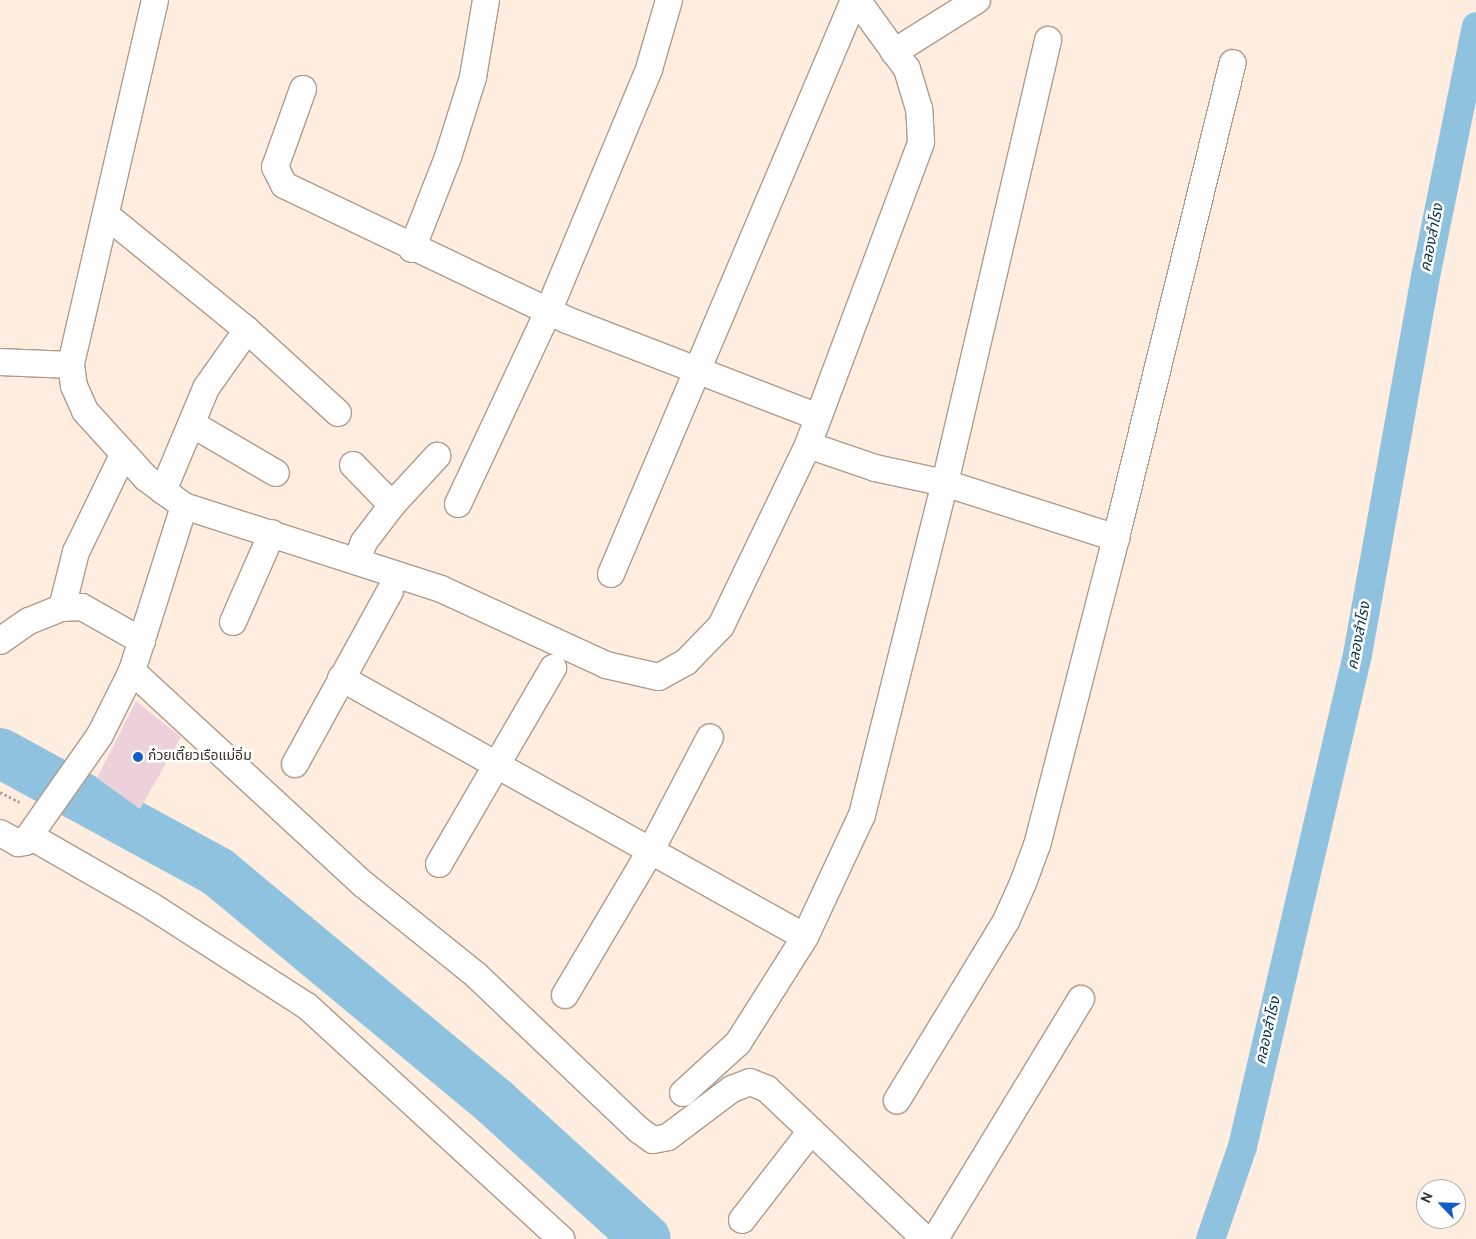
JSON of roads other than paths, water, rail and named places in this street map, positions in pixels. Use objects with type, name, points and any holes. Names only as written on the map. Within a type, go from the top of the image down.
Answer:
[{"type":"street","points":[[155,0],[72,365],[74,386],[85,411],[123,455],[174,498],[272,533],[441,588],[606,665],[659,676],[686,662],[721,626],[808,445],[816,416],[908,183],[920,142],[919,109],[907,69],[855,0],[696,369],[611,574]]},
{"type":"street","points":[[412,249],[448,157],[473,77],[486,0]]},
{"type":"street","points":[[458,504],[548,312],[649,69],[669,0]]},
{"type":"street","points":[[894,52],[978,0]]},
{"type":"street","points":[[683,1093],[738,1043],[805,937],[862,815],[945,483],[1048,40]]},
{"type":"street","points":[[897,1100],[1006,921],[1037,845],[1116,538],[1233,63]]},
{"type":"street","points":[[303,89],[276,167],[284,185],[412,249],[548,312],[816,416]]},
{"type":"street","points":[[106,215],[247,330],[338,414]]},
{"type":"street","points":[[0,833],[18,843],[30,836],[47,815],[100,735],[132,671],[142,642],[192,424],[206,388],[247,330]]},
{"type":"street","points":[[0,362],[72,365]]},
{"type":"street","points":[[192,424],[276,473]]},
{"type":"street","points":[[808,445],[875,468],[945,483],[1116,538]]},
{"type":"street","points":[[62,608],[76,552],[123,455]]},
{"type":"street","points":[[357,560],[364,542],[392,504],[437,456]]},
{"type":"street","points":[[353,465],[392,504]]},
{"type":"street","points":[[233,622],[272,533]]},
{"type":"street","points":[[295,764],[390,591]]},
{"type":"street","points":[[0,641],[29,621],[62,608],[82,607],[142,642]]},
{"type":"street","points":[[439,864],[496,762],[554,668]]},
{"type":"street","points":[[132,671],[363,884],[476,975],[639,1130],[653,1140],[668,1137],[732,1089],[750,1082],[767,1090],[925,1239]]},
{"type":"street","points":[[341,678],[496,762],[805,937]]},
{"type":"street","points":[[565,996],[651,850],[710,737]]},
{"type":"street","points":[[30,836],[150,905],[307,1006],[561,1239]]},
{"type":"street","points":[[935,1239],[1081,1000]]},
{"type":"street","points":[[742,1220],[811,1131]]},
{"type":"waterway","name":"คลองสำโรง","points":[[1210,1239],[1242,1146],[1357,654],[1425,276],[1476,26]]},
{"type":"waterway","points":[[0,753],[218,872],[496,1103],[646,1239]]},
{"type":"place","name":"ก๋วยเตี๊ยวเรือแม่อิ่ม","points":[[138,757]]}]
